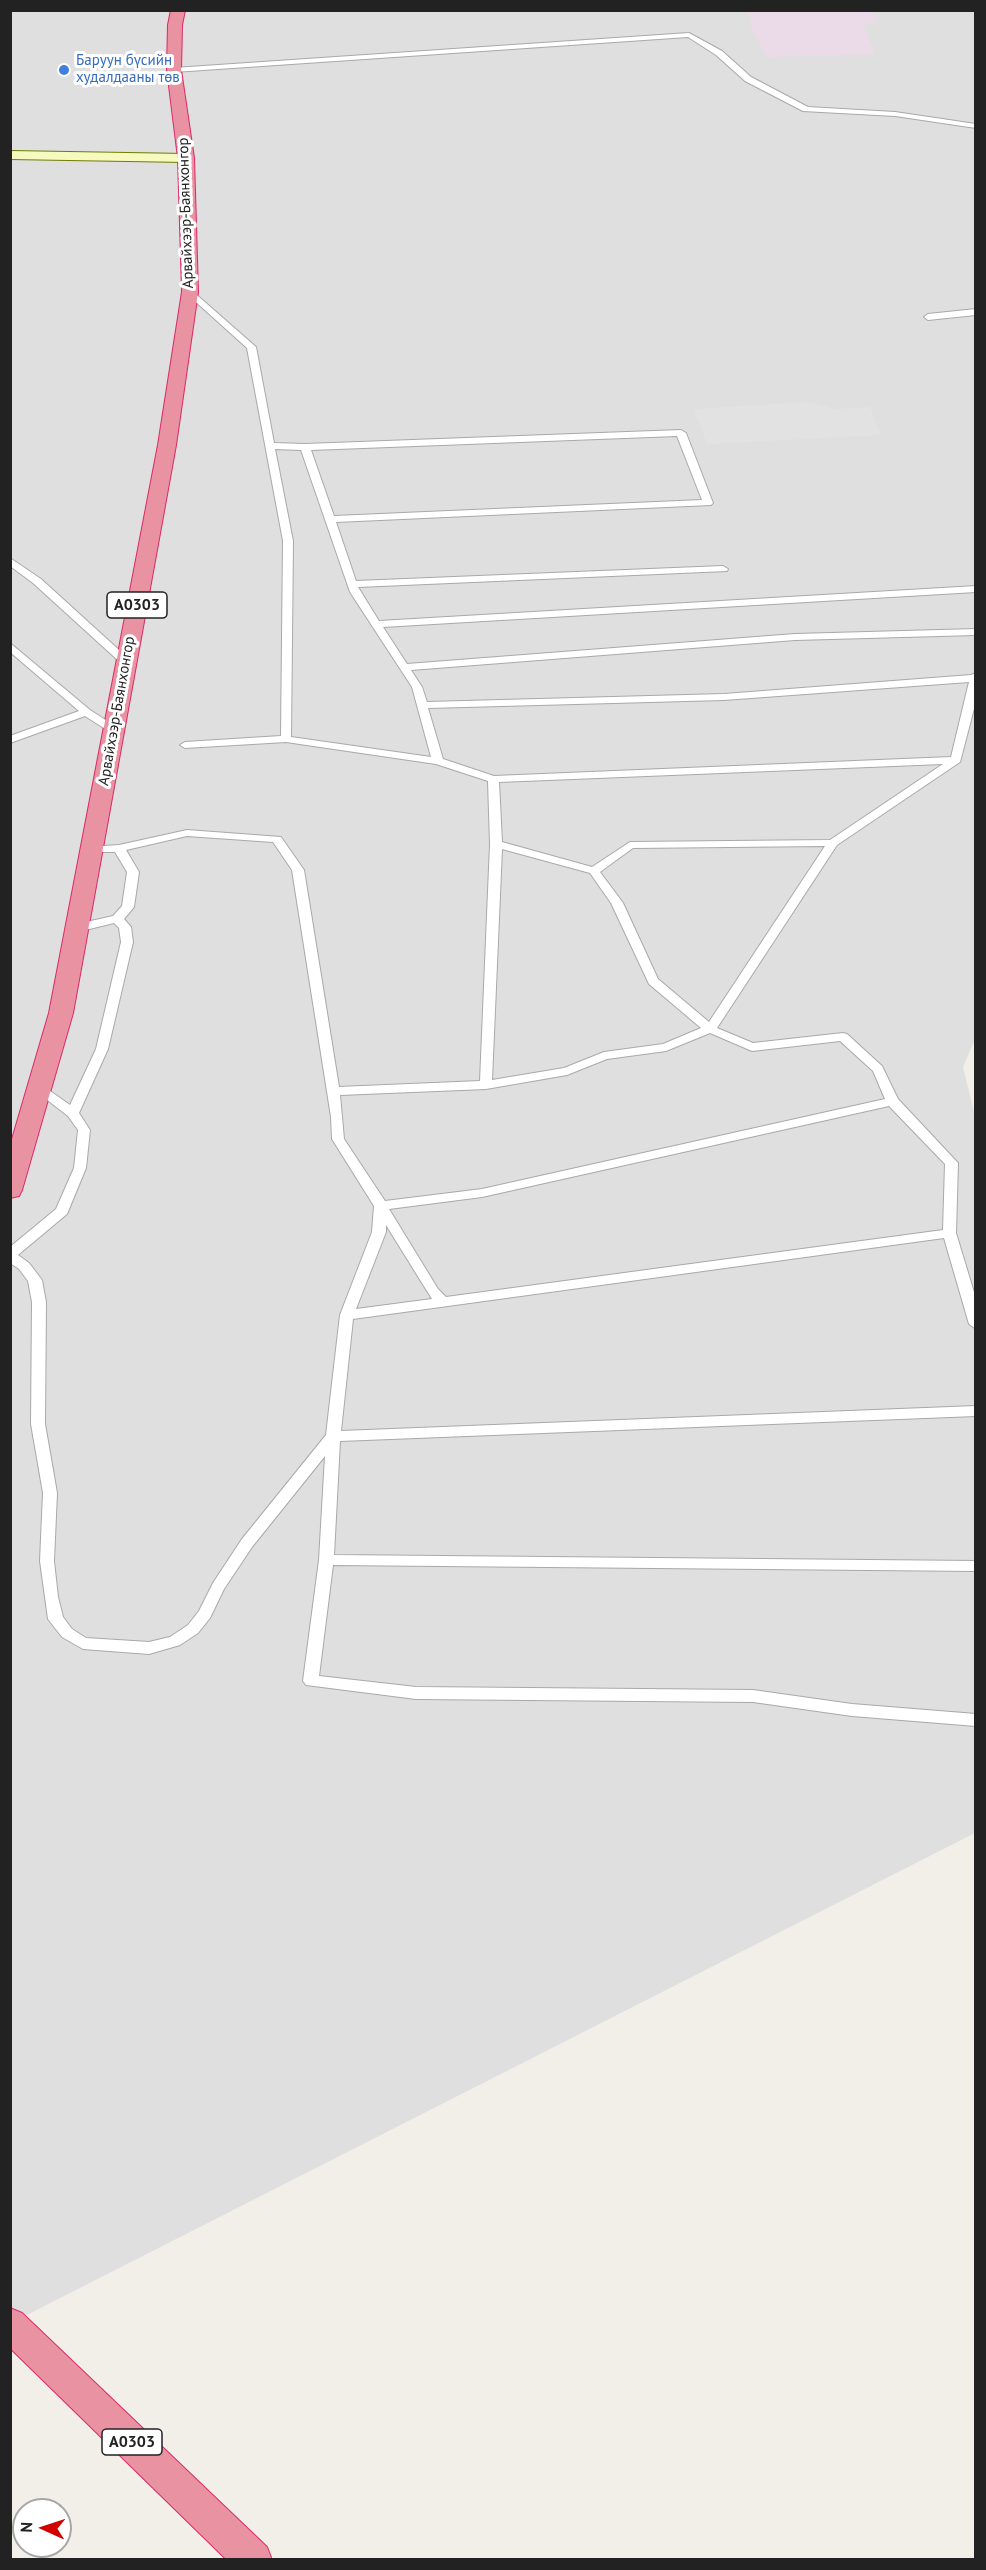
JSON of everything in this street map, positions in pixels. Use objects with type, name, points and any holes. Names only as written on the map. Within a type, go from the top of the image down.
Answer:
[{"type":"highway","name":"Арвайхээр-Баянхонгор","points":[[10,1190],[61,1013],[167,445],[190,292],[186,158],[174,70],[175,25],[178,10]]},
{"type":"highway","name":"A0303","points":[[10,2324],[254,2559]]},
{"type":"street","points":[[174,70],[689,35],[719,53],[748,79],[806,109],[895,114],[975,126]]},
{"type":"street","points":[[10,155],[186,158]]},
{"type":"street","points":[[190,292],[251,346],[288,541],[286,739]]},
{"type":"street","points":[[928,317],[975,312]]},
{"type":"street","points":[[270,446],[305,447],[681,433],[708,503],[330,519]]},
{"type":"street","points":[[305,447],[355,592],[417,687],[438,761]]},
{"type":"street","points":[[10,561],[37,582],[126,662]]},
{"type":"street","points":[[352,584],[723,569]]},
{"type":"street","points":[[377,624],[975,590]]},
{"type":"street","points":[[405,667],[795,637],[975,632]]},
{"type":"street","points":[[10,646],[86,712],[114,730]]},
{"type":"street","points":[[332,1090],[486,1085],[567,1071],[604,1056],[666,1047],[710,1029],[832,843],[956,760],[975,677],[724,697],[422,705]]},
{"type":"street","points":[[10,740],[86,712]]},
{"type":"street","points":[[185,745],[286,739],[438,761],[493,779],[956,760]]},
{"type":"street","points":[[486,1085],[496,844],[493,779]]},
{"type":"street","points":[[93,849],[120,848],[187,834],[277,839],[298,870],[338,1139],[433,1292],[444,1303]]},
{"type":"street","points":[[594,870],[630,845],[832,843]]},
{"type":"street","points":[[496,844],[594,870],[617,903],[653,981],[710,1029],[752,1047],[843,1038],[878,1069],[892,1101],[952,1162],[949,1233],[975,1324]]},
{"type":"street","points":[[77,928],[117,919],[128,907],[133,872],[120,848]]},
{"type":"street","points":[[73,1113],[102,1049],[127,942],[125,927],[117,919]]},
{"type":"street","points":[[39,1089],[73,1113],[84,1130],[80,1168],[62,1211],[10,1256],[24,1266],[35,1280],[39,1302],[38,1424],[51,1492],[47,1561],[51,1597],[56,1618],[67,1633],[83,1643],[148,1648],[174,1641],[193,1629],[206,1614],[218,1587],[247,1543],[333,1436],[975,1411]]},
{"type":"street","points":[[381,1206],[482,1193],[892,1101]]},
{"type":"street","points":[[381,1206],[379,1232],[347,1315],[333,1436],[326,1560],[311,1681],[416,1693],[753,1696],[852,1710],[975,1720]]},
{"type":"street","points":[[347,1315],[949,1233]]},
{"type":"street","points":[[326,1560],[975,1566]]},
{"type":"shaded area","points":[[11,11],[975,11],[976,1037],[963,1067],[976,1120],[975,1833],[11,2323]]},
{"type":"shaded area","points":[[872,11],[877,22],[863,24],[875,54],[767,57],[754,33],[748,12]]},
{"type":"shaded area","points":[[810,402],[836,409],[870,407],[881,435],[707,444],[694,409]]},
{"type":"place","name":"Баруун бүсийн худалдааны төв","points":[[64,70]]}]
